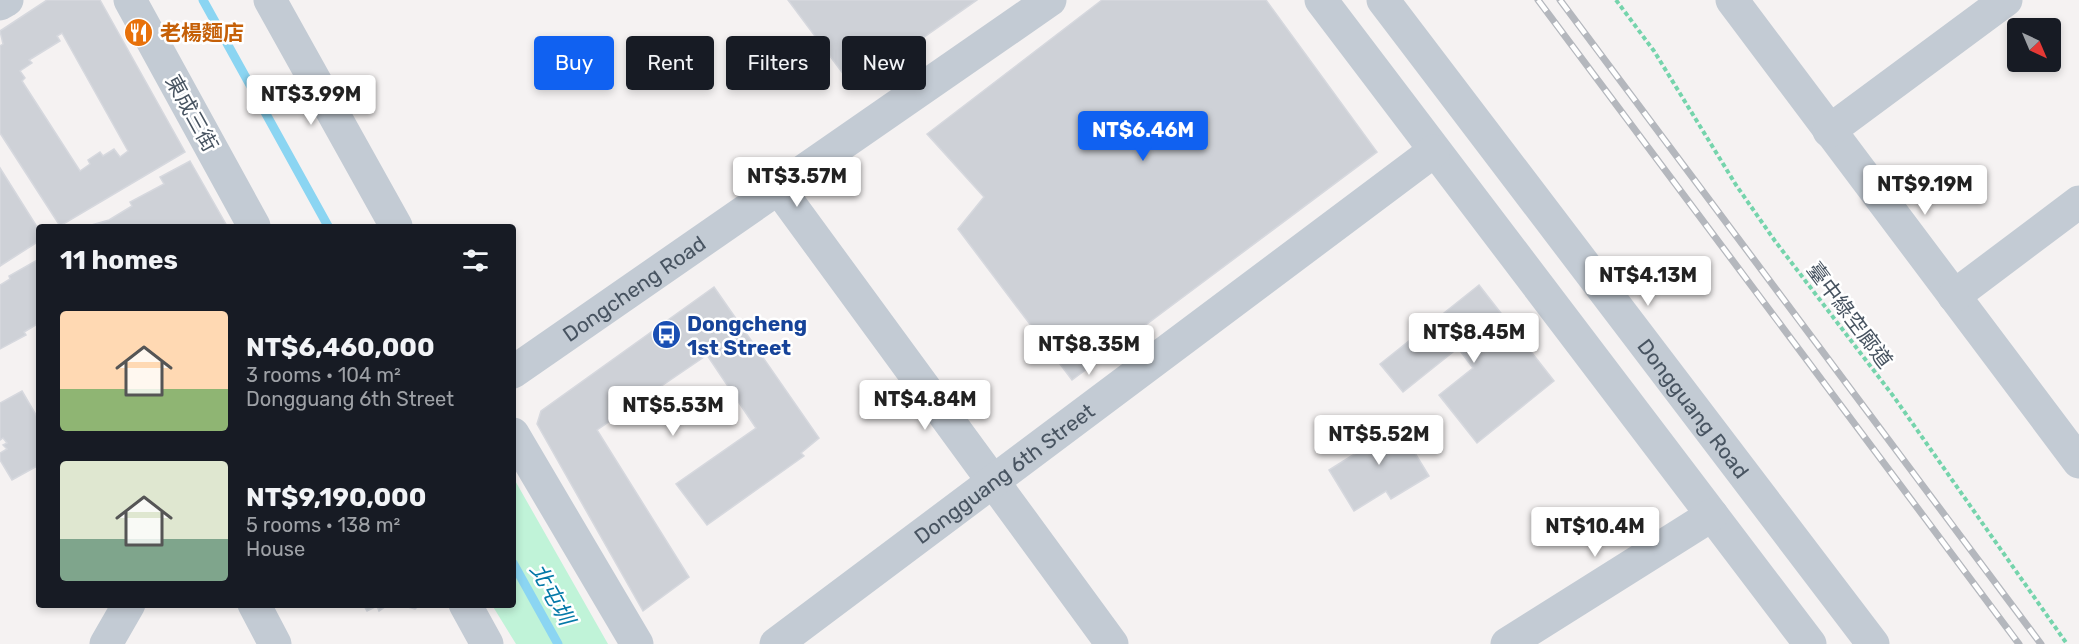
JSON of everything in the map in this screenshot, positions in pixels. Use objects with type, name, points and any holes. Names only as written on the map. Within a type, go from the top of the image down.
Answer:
[{"type":"street","points":[[0,4],[7,0]]},
{"type":"street","name":"東成三街","points":[[130,0],[253,224]]},
{"type":"street","points":[[270,0],[395,224]]},
{"type":"street","name":"Dongcheng Road","points":[[516,370],[1050,0]]},
{"type":"street","points":[[1321,0],[1810,644]]},
{"type":"street","name":"Dongguang Road","points":[[1383,0],[1873,644]]},
{"type":"street","points":[[1732,0],[2079,462]]},
{"type":"street","points":[[1829,131],[2006,0]]},
{"type":"street","name":"Dongguang 6th Street","points":[[776,644],[1434,151]]},
{"type":"street","points":[[779,189],[1112,644]]},
{"type":"street","points":[[1954,296],[2079,202]]},
{"type":"street","points":[[516,439],[637,644]]},
{"type":"street","points":[[1507,644],[1712,515]]},
{"type":"street","points":[[106,644],[127,608]]},
{"type":"street","points":[[256,608],[275,644]]},
{"type":"street","points":[[467,608],[487,644]]},
{"type":"path","name":"臺中綠空廊道","points":[[1616,0],[1654,51],[1736,185],[1774,241],[1894,397],[1948,478],[2067,644]]},
{"type":"green space","points":[[516,482],[608,644],[516,644],[494,608],[516,608]]},
{"type":"building","points":[[47,0],[100,0],[185,152],[63,224],[59,224],[0,133],[0,46],[3,44],[0,31]],"holes":[[[62,33],[128,151],[120,157],[114,149],[103,156],[100,152],[88,160],[90,164],[80,171],[22,81],[25,78],[20,71],[32,63],[29,60],[60,41],[57,36]]]},
{"type":"building","points":[[788,0],[977,0],[926,36],[842,36],[842,72],[830,56],[830,36],[815,36]]},
{"type":"building","points":[[1102,0],[1266,0],[1377,152],[1072,380],[958,229],[984,197],[927,134]]},
{"type":"building","points":[[190,161],[226,224],[95,224],[109,220],[132,206],[130,202],[164,184],[160,177]]},
{"type":"building","points":[[0,168],[36,225],[36,243],[0,266]]},
{"type":"building","points":[[36,261],[36,325],[24,332],[26,335],[0,349],[0,285],[10,279],[9,276]]},
{"type":"building","points":[[1479,285],[1554,381],[1477,443],[1439,395],[1473,368],[1458,348],[1403,392],[1380,364]]},
{"type":"building","points":[[714,287],[819,438],[801,453],[804,456],[707,525],[676,484],[756,428],[707,355],[597,430],[689,577],[643,611],[537,424],[541,411]]},
{"type":"building","points":[[22,391],[36,415],[36,467],[12,480],[0,460],[0,453],[7,449],[3,445],[7,443],[3,438],[0,440],[0,403]]},
{"type":"building","points":[[1393,417],[1429,476],[1391,499],[1386,491],[1354,511],[1329,470],[1361,450],[1355,441]]},
{"type":"waterway","name":"北屯圳","points":[[203,0],[327,224]]},
{"type":"waterway","name":"北屯圳","points":[[516,568],[558,644]]},
{"type":"railway","points":[[1538,0],[2019,644]]},
{"type":"railway","points":[[1560,0],[2041,644]]},
{"type":"place","name":"老楊麵店","points":[[139,32]]},
{"type":"place","name":"Dongcheng 1st Street","points":[[666,335]]}]
